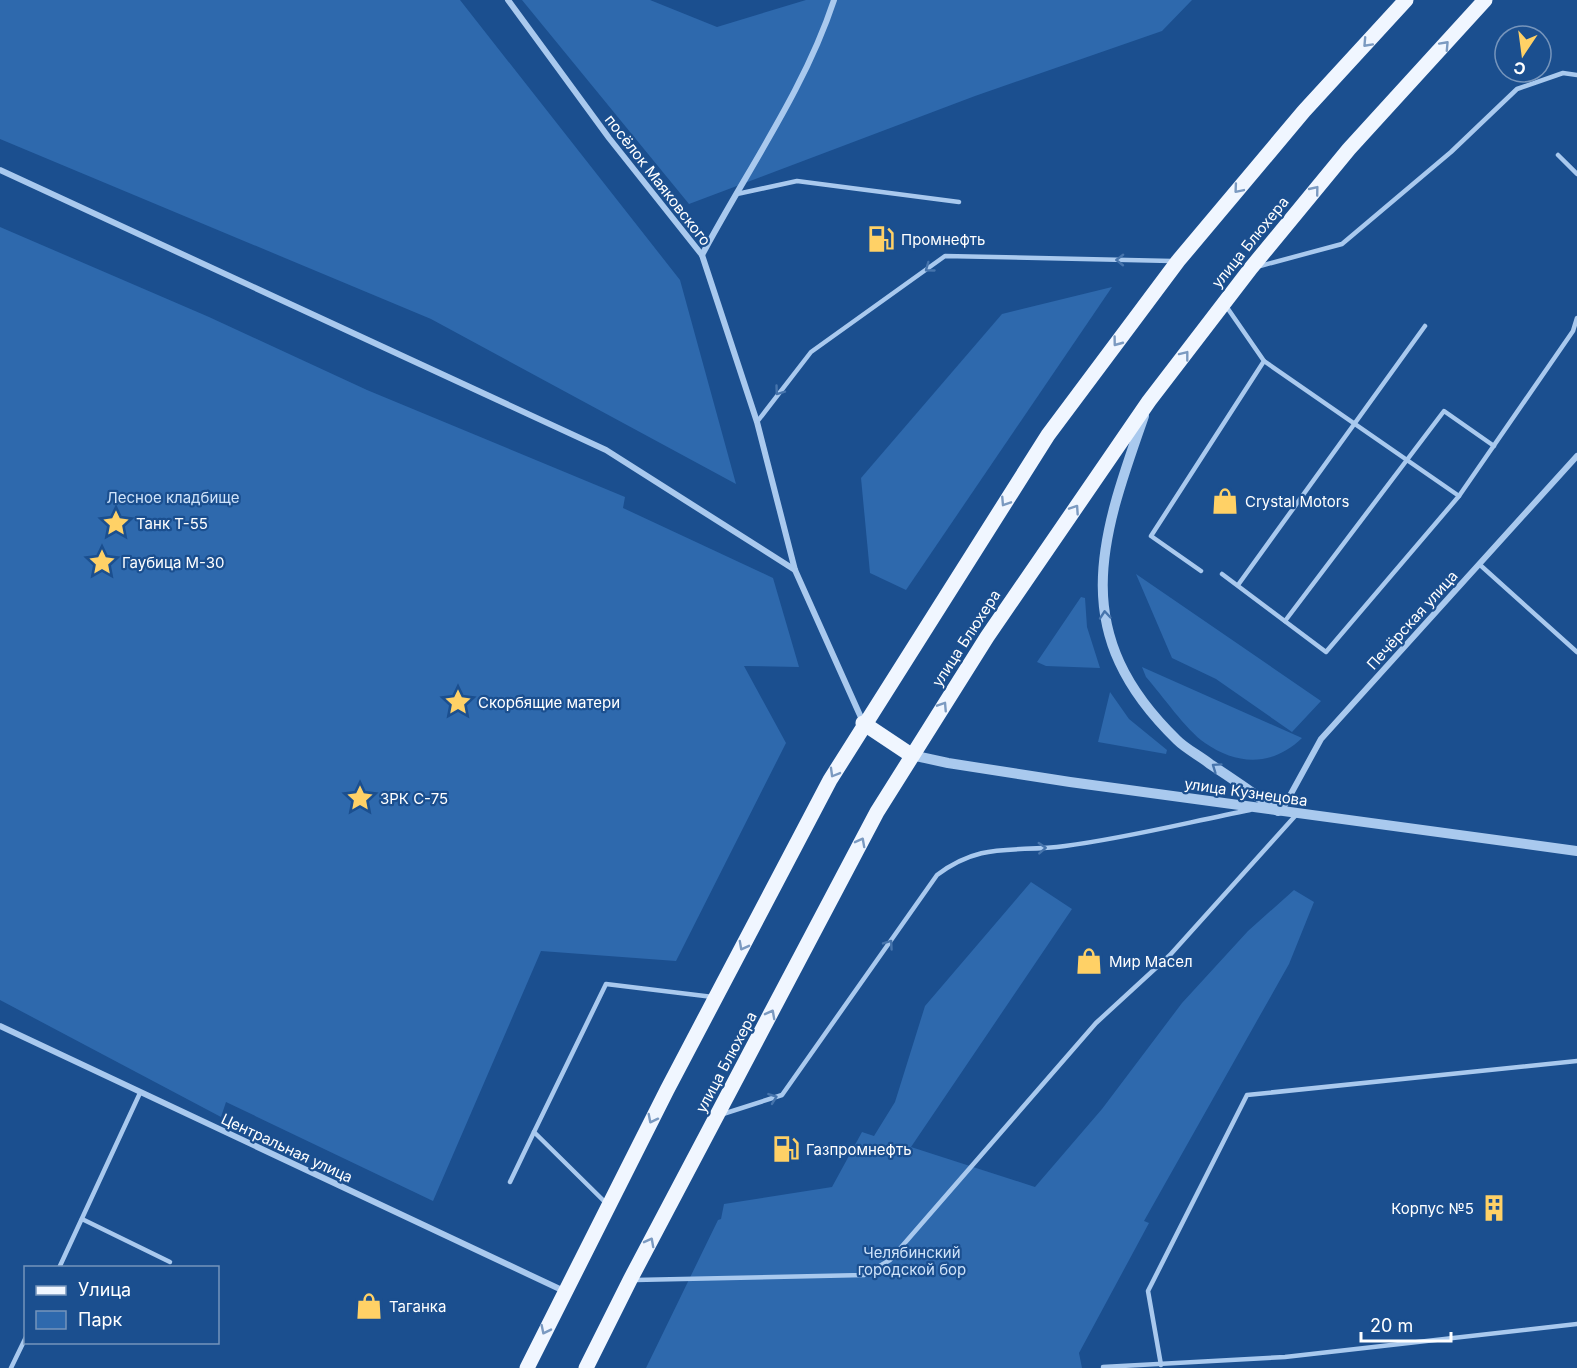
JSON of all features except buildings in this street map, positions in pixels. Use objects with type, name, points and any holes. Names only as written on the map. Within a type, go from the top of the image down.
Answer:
[{"type":"main road","points":[[527,1368],[608,1205],[830,780],[863,723],[1048,435],[1178,261],[1304,111],[1406,0]]},
{"type":"main road","name":"улица Блюхера","points":[[586,1368],[630,1280],[877,812],[994,627],[1149,401],[1251,268],[1349,149],[1485,0]]},
{"type":"main road","points":[[863,723],[911,755]]},
{"type":"street","name":"посёлок Маяковского","points":[[508,0],[609,138],[702,255],[757,422],[795,570],[863,723]]},
{"type":"street","points":[[702,255],[734,194],[787,108],[823,34],[834,0]]},
{"type":"street","points":[[0,170],[606,450],[795,570]]},
{"type":"street","points":[[1149,401],[1116,493],[1101,570],[1107,634],[1125,674],[1144,702],[1178,741],[1281,813]]},
{"type":"street","name":"Печёрская улица","points":[[1281,813],[1321,739],[1577,456]]},
{"type":"street","name":"улица Кузнецова","points":[[911,755],[948,764],[1281,813],[1577,851]]},
{"type":"street","name":"Центральная улица","points":[[0,1026],[564,1291]]},
{"type":"lane","points":[[1251,268],[1342,243],[1451,152],[1517,89],[1563,73],[1577,75]]},
{"type":"lane","points":[[1558,155],[1577,174]]},
{"type":"lane","points":[[734,194],[797,181],[959,202]]},
{"type":"lane","points":[[757,422],[812,352],[945,256],[1178,261]]},
{"type":"lane","points":[[1224,303],[1264,362],[1459,496]]},
{"type":"lane","points":[[1222,574],[1326,652],[1459,496],[1575,333],[1577,318]]},
{"type":"lane","points":[[1238,585],[1425,326]]},
{"type":"lane","points":[[1201,571],[1151,536],[1264,362]]},
{"type":"lane","points":[[1285,621],[1444,411],[1494,446]]},
{"type":"lane","points":[[1479,564],[1577,652]]},
{"type":"lane","points":[[718,1116],[782,1095],[937,875],[950,865],[980,851],[1064,846],[1254,809]]},
{"type":"lane","points":[[630,1280],[864,1275],[890,1260],[1096,1023],[1170,955],[1296,814]]},
{"type":"lane","points":[[510,1182],[606,984],[716,998]]},
{"type":"lane","points":[[1161,1365],[1148,1291],[1247,1095],[1577,1061]]},
{"type":"lane","points":[[60,1266],[140,1093]]},
{"type":"lane","points":[[534,1132],[608,1205]]},
{"type":"lane","points":[[82,1219],[170,1262]]},
{"type":"lane","points":[[1103,1367],[1285,1357],[1577,1324]]},
{"type":"lane","points":[[11,1368],[24,1341]]},
{"type":"green space","points":[[0,0],[460,0],[680,280],[736,484],[431,319],[0,139]]},
{"type":"green space","points":[[522,0],[650,0],[717,27],[806,0],[1192,0],[1162,31],[975,96],[689,204]]},
{"type":"green space","name":"Лесное кладбище","points":[[0,227],[209,317],[367,390],[625,497],[623,508],[773,578],[799,667],[744,666],[786,743],[676,961],[541,951],[433,1201],[226,1102],[221,1117],[0,1000]]},
{"type":"green space","points":[[1112,287],[906,590],[870,573],[861,478],[1002,314]]},
{"type":"green space","points":[[1136,574],[1321,701],[1292,732],[1216,679],[1172,658]]},
{"type":"green space","points":[[1081,597],[1085,598],[1087,627],[1100,668],[1046,666],[1037,662]]},
{"type":"green space","points":[[1142,667],[1302,738],[1279,754],[1255,760],[1230,756],[1217,751],[1182,721],[1146,677]]},
{"type":"green space","points":[[1110,692],[1129,719],[1167,750],[1166,754],[1098,742]]},
{"type":"green space","name":"Челябинский городской бор","points":[[1031,882],[1072,909],[911,1147],[1035,1187],[1102,1109],[1182,1003],[1248,931],[1294,890],[1314,902],[1289,964],[1144,1221],[1149,1223],[1079,1353],[1082,1368],[646,1368],[718,1220],[721,1219],[724,1204],[832,1187],[862,1132],[874,1136],[895,1102],[925,1006]]},
{"type":"place","name":"Промнефть","points":[[881,239]]},
{"type":"place","name":"Crystal Motors","points":[[1225,501]]},
{"type":"place","name":"Танк Т-55","points":[[116,523]]},
{"type":"place","name":"Гаубица М-30","points":[[102,562]]},
{"type":"place","name":"Скорбящие матери","points":[[458,702]]},
{"type":"place","name":"ЗРК С-75","points":[[360,798]]},
{"type":"place","name":"Мир Масел","points":[[1089,961]]},
{"type":"place","name":"Газпромнефть","points":[[786,1149]]},
{"type":"place","name":"Корпус №5","points":[[1494,1208]]},
{"type":"place","name":"Таганка","points":[[369,1306]]}]
